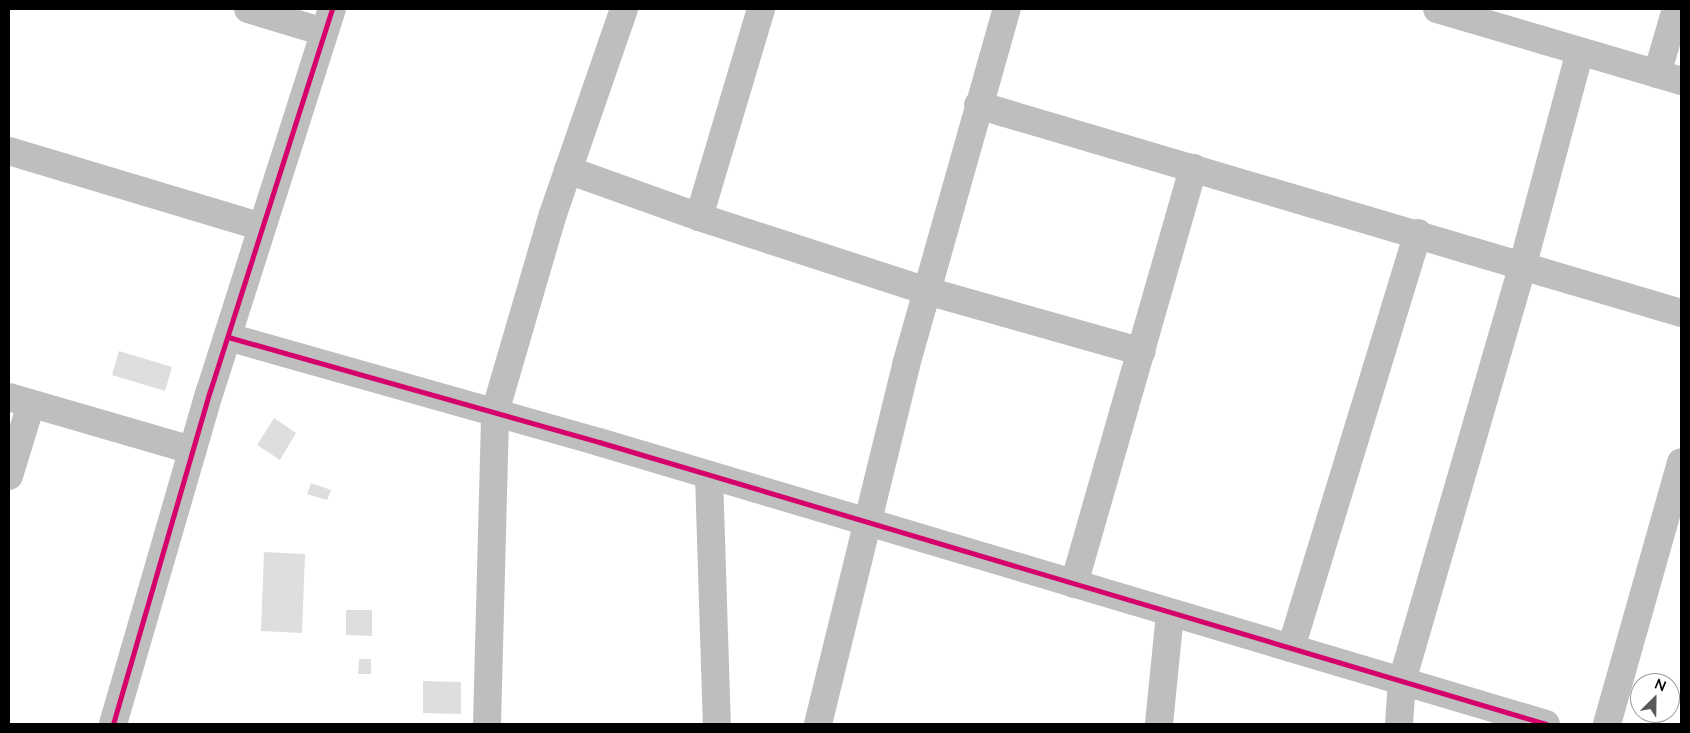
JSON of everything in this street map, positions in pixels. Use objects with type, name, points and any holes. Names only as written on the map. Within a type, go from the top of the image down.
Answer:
[{"type":"street","points":[[118,722],[192,450],[328,20],[248,9]]},
{"type":"street","points":[[487,724],[495,412],[534,275],[624,9]]},
{"type":"street","points":[[818,724],[866,523],[927,291],[978,105],[1007,9]]},
{"type":"street","points":[[1437,9],[1669,77],[1676,9]]},
{"type":"street","points":[[699,217],[753,11]]},
{"type":"street","points":[[1399,724],[1402,681],[1523,264],[1580,52]]},
{"type":"street","points":[[978,105],[1523,264],[1681,313]]},
{"type":"street","points":[[9,151],[262,227]]},
{"type":"street","points":[[1074,584],[1142,352],[1193,168]]},
{"type":"street","points":[[568,170],[699,217],[927,291],[1142,352]]},
{"type":"street","points":[[1291,648],[1418,233]]},
{"type":"street","points":[[228,337],[495,412],[1170,614],[1546,724]]},
{"type":"street","points":[[9,476],[20,401],[192,450]]},
{"type":"street","points":[[1607,724],[1681,462]]},
{"type":"street","points":[[709,475],[717,724]]},
{"type":"street","points":[[1159,724],[1170,614]]},
{"type":"building","points":[[119,351],[172,367],[165,391],[112,375]]},
{"type":"building","points":[[274,418],[296,433],[280,460],[257,445]]},
{"type":"building","points":[[311,483],[331,490],[327,500],[307,494]]},
{"type":"building","points":[[264,552],[305,554],[302,633],[261,631]]},
{"type":"building","points":[[346,610],[372,610],[372,636],[346,635]]},
{"type":"building","points":[[359,659],[371,659],[371,674],[358,674]]},
{"type":"building","points":[[423,681],[461,682],[461,714],[423,713]]},
{"type":"cycle path","points":[[113,724],[210,391],[332,9]]},
{"type":"cycle path","points":[[228,337],[599,442],[1546,724]]}]
